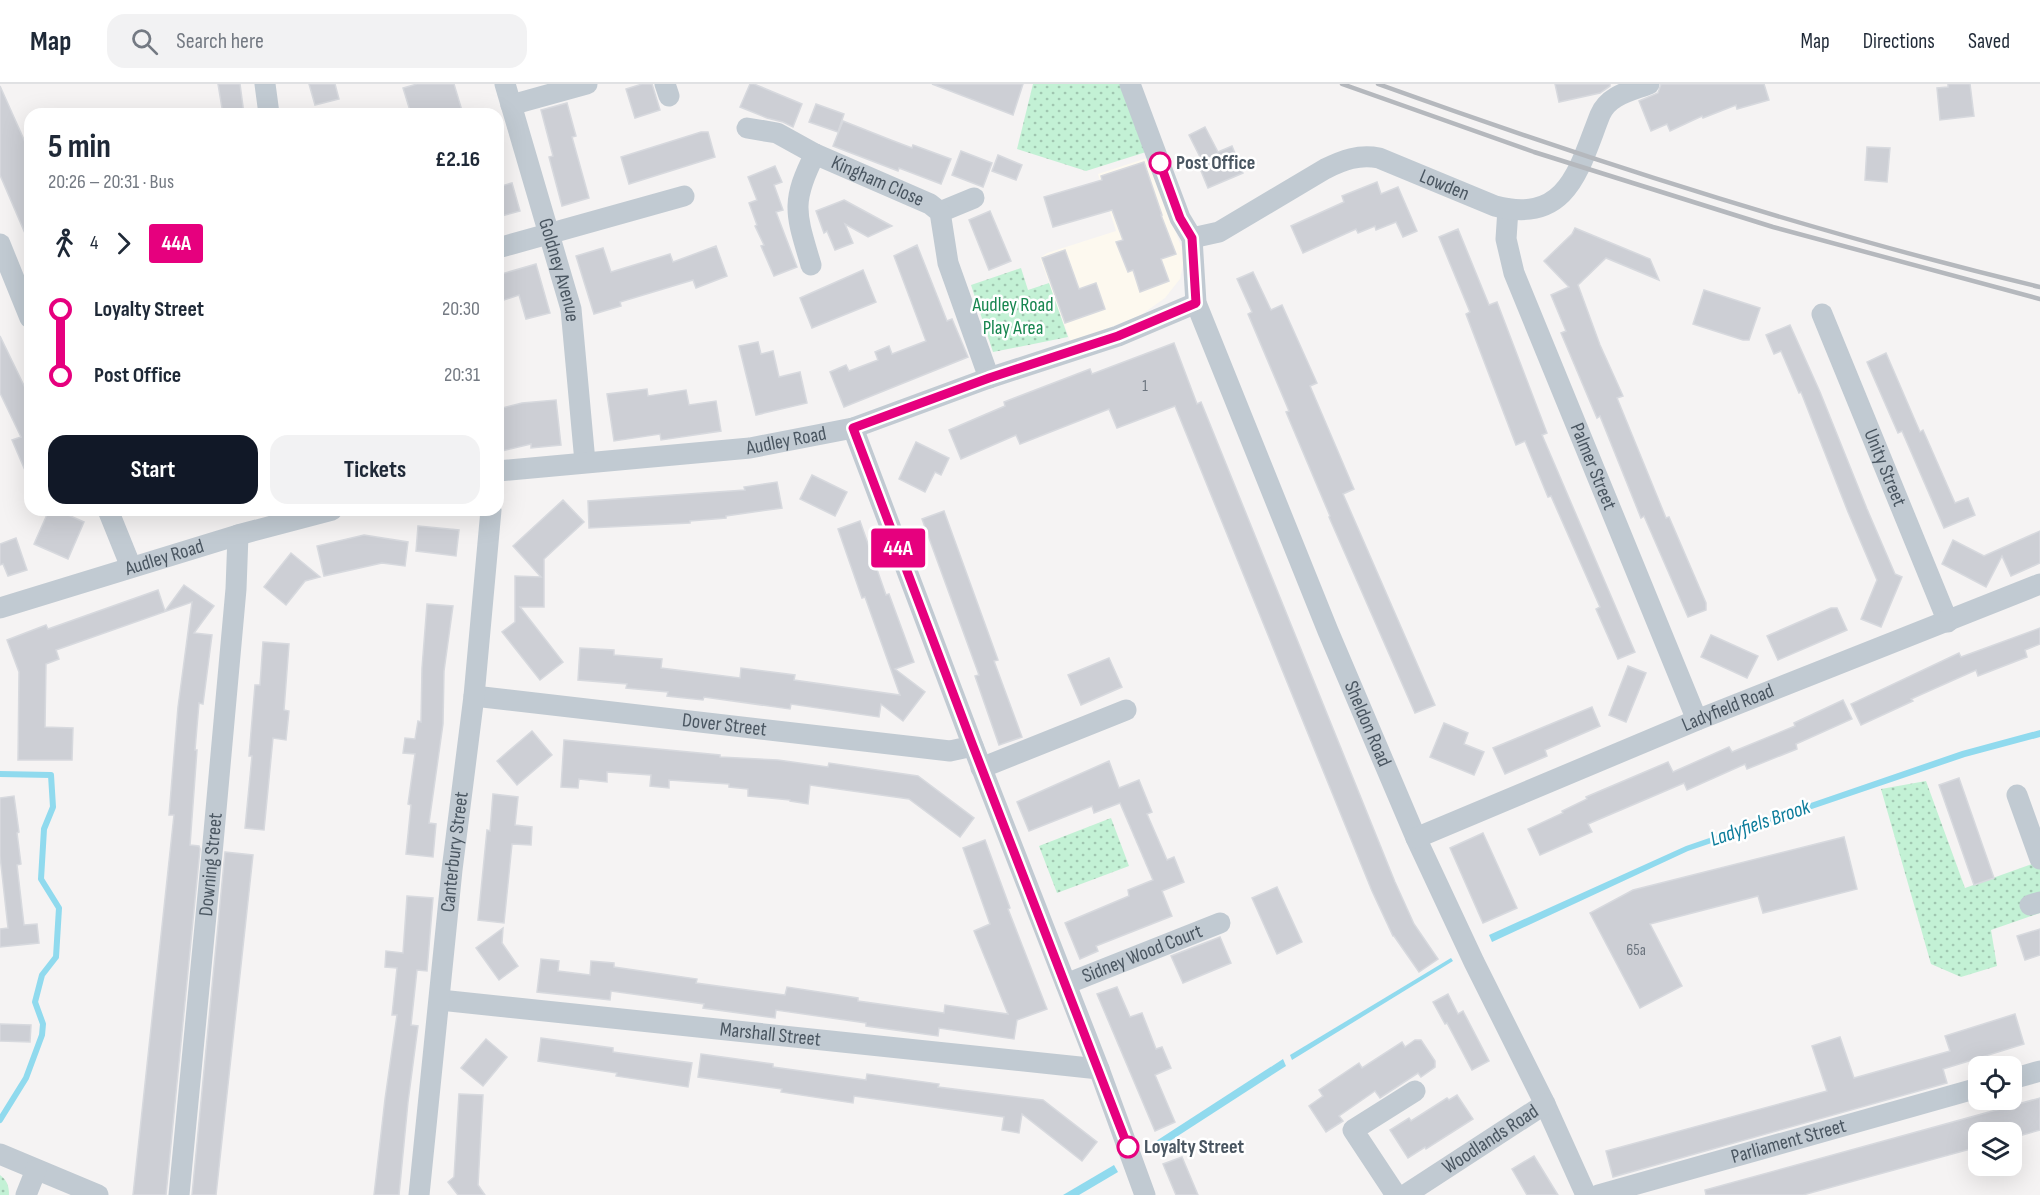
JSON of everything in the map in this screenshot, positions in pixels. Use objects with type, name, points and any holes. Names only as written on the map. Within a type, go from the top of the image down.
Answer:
[{"type":"street","points":[[265,84],[268,108]]},
{"type":"street","name":"Goldney Avenue","points":[[505,84],[571,309],[585,462]]},
{"type":"street","points":[[511,105],[587,84]]},
{"type":"street","points":[[1131,84],[1180,218],[1192,238]]},
{"type":"street","name":"Lowden","points":[[1192,238],[1219,232],[1332,166],[1361,156],[1378,158],[1508,209],[1538,208],[1548,204],[1564,192],[1575,179],[1602,110],[1618,95],[1649,84]]},
{"type":"street","name":"Kingham Close","points":[[747,128],[777,133],[815,154],[911,194],[940,212],[948,263],[989,378]]},
{"type":"street","name":"Kingham Close","points":[[811,265],[798,221],[797,207],[798,193],[815,154]]},
{"type":"street","points":[[504,246],[684,196]]},
{"type":"street","name":"Kingham Close","points":[[940,212],[974,198]]},
{"type":"street","name":"Palmer Street","points":[[1508,209],[1506,239],[1514,273],[1697,720]]},
{"type":"street","name":"Sheldon Road","points":[[1192,238],[1196,303],[1328,631],[1416,838],[1474,962],[1545,1104],[1586,1195]]},
{"type":"street","points":[[0,244],[24,303]]},
{"type":"street","name":"Audley Road","points":[[504,470],[750,448],[853,428],[989,378],[1118,336],[1196,303]]},
{"type":"street","name":"Unity Street","points":[[1822,314],[1948,622]]},
{"type":"street","points":[[853,428],[1146,1195]]},
{"type":"street","points":[[110,516],[131,567]]},
{"type":"street","name":"Audley Road","points":[[0,608],[238,535],[309,516]]},
{"type":"street","name":"Canterbury Street","points":[[419,1195],[452,870],[474,696],[490,516]]},
{"type":"street","name":"Downing Street","points":[[179,1195],[236,590],[238,535]]},
{"type":"street","name":"Ladyfield Road","points":[[1416,838],[1697,720],[2040,584]]},
{"type":"street","name":"Dover Street","points":[[474,696],[950,751],[973,746]]},
{"type":"street","points":[[981,768],[1126,710]]},
{"type":"street","points":[[2017,795],[2040,859]]},
{"type":"street","name":"Sidney Wood Court","points":[[1066,984],[1220,923]]},
{"type":"street","name":"Marshall Street","points":[[440,1000],[1100,1070]]},
{"type":"street","points":[[2022,1076],[2040,1071]]},
{"type":"street","points":[[1396,1195],[1353,1130],[1415,1091]]},
{"type":"street","name":"Parliament Street","points":[[1598,1195],[1968,1091]]},
{"type":"street","name":"Woodlands Road","points":[[1405,1195],[1545,1104]]},
{"type":"street","points":[[0,1154],[98,1195]]},
{"type":"street","points":[[26,1195],[36,1170]]},
{"type":"shaded area","points":[[1147,158],[1185,256],[1180,279],[1165,298],[1141,315],[1071,343],[1040,258],[1047,253],[1116,231],[1098,174]]},
{"type":"green space","points":[[1033,84],[1121,84],[1146,152],[1086,171],[1017,149]]},
{"type":"green space","name":"Audley Road Play Area","points":[[1021,268],[1028,290],[1049,283],[1068,337],[993,352],[971,285]]},
{"type":"green space","points":[[1926,781],[1965,888],[2040,861],[2040,913],[1991,930],[1997,966],[1961,977],[1931,964],[1881,789]]},
{"type":"green space","points":[[1111,818],[1129,866],[1057,893],[1039,846]]},
{"type":"green space","points":[[0,1175],[7,1184],[9,1195],[0,1195]]},
{"type":"water","name":"Ladyfiels Brook","points":[[2040,730],[2040,737],[1965,757],[1688,851],[1492,942],[1489,935],[1686,846],[1962,751]]},
{"type":"water","points":[[1451,958],[1453,961],[1292,1060],[1290,1055]]},
{"type":"water","points":[[1283,1059],[1286,1066],[1153,1152],[1150,1145]]},
{"type":"water","points":[[1114,1165],[1118,1172],[1079,1195],[1063,1195]]},
{"type":"building","points":[[218,84],[240,84],[243,108],[222,108]]},
{"type":"building","points":[[309,84],[335,84],[339,99],[315,105]]},
{"type":"building","points":[[417,84],[454,84],[461,108],[409,108],[403,88]]},
{"type":"building","points":[[642,84],[652,84],[660,110],[635,118],[626,89]]},
{"type":"building","points":[[750,84],[802,104],[793,127],[740,107]]},
{"type":"building","points":[[932,84],[1023,84],[1013,115]]},
{"type":"building","points":[[1555,84],[1610,84],[1610,86],[1600,93],[1559,102]]},
{"type":"building","points":[[1661,84],[1764,84],[1769,100],[1737,109],[1736,105],[1703,118],[1702,116],[1670,131],[1667,124],[1651,131],[1639,101],[1658,93]]},
{"type":"building","points":[[1948,84],[1970,84],[1974,116],[1940,120],[1937,88],[1948,87]]},
{"type":"building","points":[[0,86],[24,140],[24,231],[0,175]]},
{"type":"building","points":[[567,103],[576,136],[572,137],[589,198],[562,206],[549,157],[553,156],[541,110]]},
{"type":"building","points":[[816,104],[844,114],[838,132],[809,122]]},
{"type":"building","points":[[843,121],[912,148],[913,145],[951,159],[941,184],[899,168],[898,171],[833,146]]},
{"type":"building","points":[[1205,127],[1218,152],[1232,146],[1243,173],[1208,188],[1197,161],[1201,159],[1189,135]]},
{"type":"building","points":[[701,132],[708,132],[715,157],[629,184],[621,157]]},
{"type":"building","points":[[1867,147],[1890,148],[1887,182],[1865,180]]},
{"type":"building","points":[[961,151],[992,163],[983,187],[952,175]]},
{"type":"building","points":[[998,155],[1022,165],[1016,180],[992,171]]},
{"type":"building","points":[[1144,162],[1176,254],[1161,259],[1169,281],[1140,292],[1133,270],[1128,272],[1116,242],[1123,240],[1112,210],[1053,227],[1044,197],[1102,180],[1101,176]]},
{"type":"building","points":[[775,166],[782,182],[774,185],[783,210],[776,212],[797,267],[774,276],[755,226],[757,225],[749,203],[757,200],[748,177]]},
{"type":"building","points":[[1377,182],[1381,194],[1398,187],[1417,231],[1403,237],[1396,222],[1376,230],[1375,226],[1358,233],[1356,229],[1303,253],[1291,226],[1344,202],[1342,196]]},
{"type":"building","points":[[512,183],[520,211],[504,215],[504,185]]},
{"type":"building","points":[[844,200],[892,226],[868,237],[845,224],[853,243],[835,250],[827,231],[824,233],[816,211]]},
{"type":"building","points":[[990,211],[1011,261],[989,270],[969,220]]},
{"type":"building","points":[[1575,228],[1650,259],[1659,280],[1606,258],[1578,285],[1600,345],[1623,396],[1617,398],[1666,518],[1669,517],[1706,603],[1706,610],[1688,617],[1644,516],[1641,518],[1600,416],[1597,418],[1561,333],[1566,331],[1551,295],[1569,287],[1544,261],[1572,234]]},
{"type":"building","points":[[1458,229],[1489,305],[1497,302],[1547,433],[1542,435],[1635,652],[1618,659],[1596,609],[1600,607],[1551,496],[1548,497],[1525,441],[1516,445],[1466,314],[1470,312],[1439,237]]},
{"type":"building","points":[[917,245],[947,321],[952,319],[968,357],[844,407],[830,372],[846,365],[849,371],[878,360],[875,352],[889,346],[892,354],[926,341],[894,256]]},
{"type":"building","points":[[716,246],[727,276],[696,288],[693,280],[620,302],[621,306],[594,314],[576,256],[603,248],[611,272],[670,254],[673,262]]},
{"type":"building","points":[[1065,250],[1079,289],[1096,283],[1105,309],[1065,323],[1042,258]]},
{"type":"building","points":[[536,264],[550,313],[526,319],[519,295],[504,300],[504,273]]},
{"type":"building","points":[[863,270],[876,302],[812,328],[800,298]]},
{"type":"building","points":[[1253,272],[1271,310],[1282,305],[1317,383],[1310,386],[1354,489],[1343,494],[1435,705],[1415,713],[1329,517],[1286,412],[1289,411],[1248,314],[1252,312],[1237,279]]},
{"type":"building","points":[[1704,290],[1760,308],[1749,340],[1693,324]]},
{"type":"building","points":[[1790,325],[1895,574],[1902,577],[1881,627],[1861,619],[1877,580],[1801,392],[1799,393],[1781,351],[1774,354],[1766,335]]},
{"type":"building","points":[[0,336],[24,386],[24,468],[12,440],[21,437],[0,393]]},
{"type":"building","points":[[758,342],[761,354],[773,351],[779,377],[800,372],[807,403],[756,415],[739,346]]},
{"type":"building","points":[[1174,343],[1197,404],[1201,402],[1395,882],[1414,924],[1438,959],[1419,972],[1393,936],[1372,891],[1175,406],[1117,428],[1109,409],[1020,444],[1016,435],[961,459],[949,430],[1005,406],[1004,402],[1090,369],[1092,374]]},
{"type":"building","points":[[1886,353],[1920,432],[1923,430],[1955,503],[1968,498],[1975,515],[1944,528],[1902,431],[1898,433],[1867,362]]},
{"type":"building","points":[[647,389],[648,396],[686,390],[689,405],[716,401],[721,431],[661,440],[660,434],[614,441],[607,394]]},
{"type":"building","points":[[556,400],[561,445],[531,448],[531,444],[504,451],[504,408],[522,403]]},
{"type":"building","points":[[916,442],[949,458],[941,475],[935,472],[925,492],[899,479]]},
{"type":"building","points":[[812,475],[847,492],[835,516],[800,499]]},
{"type":"building","points":[[777,482],[782,508],[726,516],[726,518],[690,521],[690,523],[589,528],[588,501],[745,490],[744,487]]},
{"type":"building","points":[[563,500],[584,522],[544,559],[544,607],[520,607],[563,662],[540,680],[502,632],[515,622],[515,576],[541,577],[513,546]]},
{"type":"building","points":[[944,511],[998,660],[994,661],[1022,737],[999,745],[975,676],[979,675],[922,519]]},
{"type":"building","points":[[46,516],[70,516],[84,522],[68,559],[34,544]]},
{"type":"building","points":[[860,521],[886,595],[889,594],[914,662],[895,669],[925,692],[903,721],[881,704],[879,717],[791,704],[790,709],[704,697],[703,700],[667,696],[668,692],[626,688],[627,684],[578,680],[580,648],[614,650],[614,655],[662,659],[661,668],[740,678],[741,668],[795,675],[794,680],[900,695],[838,529]]},
{"type":"building","points":[[418,526],[459,530],[456,556],[416,551]]},
{"type":"building","points":[[2040,531],[2040,563],[2011,576],[2002,556],[1986,587],[1942,564],[1953,540],[1984,556]]},
{"type":"building","points":[[364,535],[408,542],[405,566],[382,563],[324,576],[317,546]]},
{"type":"building","points":[[16,538],[27,570],[8,576],[3,564],[0,565],[0,544]]},
{"type":"building","points":[[291,553],[320,577],[305,581],[286,605],[264,587]]},
{"type":"building","points":[[184,585],[214,606],[194,633],[212,635],[203,704],[199,703],[195,750],[197,750],[190,845],[199,846],[200,849],[166,1195],[133,1195],[174,815],[169,815],[178,707],[192,602],[56,650],[59,659],[46,664],[45,727],[73,728],[72,760],[18,760],[19,672],[7,640],[46,625],[48,629],[158,590],[165,611]]},
{"type":"building","points":[[427,604],[453,606],[444,671],[443,724],[429,823],[436,824],[433,857],[406,854],[411,805],[408,804],[415,754],[403,753],[405,738],[415,739],[418,721],[421,722]]},
{"type":"building","points":[[1831,608],[1837,608],[1847,630],[1778,660],[1767,636]]},
{"type":"building","points":[[2040,628],[2040,644],[2025,650],[2027,657],[1978,676],[1976,670],[1911,699],[1913,701],[1861,725],[1851,704],[1959,653],[1961,657]]},
{"type":"building","points":[[1711,635],[1758,656],[1747,678],[1701,657]]},
{"type":"building","points":[[263,642],[289,644],[284,710],[289,711],[286,740],[273,738],[264,830],[245,828],[252,756],[249,756],[255,685],[260,685]]},
{"type":"building","points":[[1109,658],[1122,687],[1081,705],[1068,675]]},
{"type":"building","points":[[1628,666],[1646,673],[1626,722],[1609,715]]},
{"type":"building","points":[[1843,700],[1852,719],[1796,744],[1797,749],[1747,769],[1745,764],[1687,790],[1684,783],[1588,824],[1592,832],[1540,855],[1528,829],[1563,813],[1562,811],[1587,799],[1586,797],[1668,762],[1673,772],[1729,747],[1732,752],[1795,726],[1794,723]]},
{"type":"building","points":[[1592,707],[1600,726],[1545,750],[1547,756],[1505,774],[1493,748]]},
{"type":"building","points":[[1444,723],[1468,733],[1464,744],[1484,752],[1474,775],[1430,757]]},
{"type":"building","points":[[532,731],[552,755],[517,785],[497,761]]},
{"type":"building","points":[[564,740],[720,755],[720,757],[778,760],[828,767],[829,763],[918,776],[974,818],[960,837],[909,799],[810,785],[808,804],[748,796],[748,789],[729,787],[729,784],[669,780],[669,788],[650,786],[651,775],[607,772],[607,782],[579,779],[578,788],[561,787]]},
{"type":"building","points":[[1109,761],[1119,788],[1139,780],[1152,812],[1147,814],[1167,860],[1174,857],[1184,882],[1162,891],[1172,916],[1096,946],[1098,951],[1080,959],[1065,923],[1129,896],[1128,890],[1153,880],[1120,803],[1094,813],[1092,806],[1029,831],[1017,802]]},
{"type":"building","points":[[1959,778],[1994,878],[1974,885],[1939,785]]},
{"type":"building","points":[[493,794],[518,797],[515,825],[532,827],[531,845],[512,844],[504,923],[478,920]]},
{"type":"building","points":[[14,796],[21,864],[17,865],[24,925],[37,924],[39,943],[0,947],[0,929],[8,928],[0,856],[0,798]]},
{"type":"building","points":[[1483,833],[1517,908],[1483,923],[1450,848]]},
{"type":"building","points":[[1844,837],[1857,889],[1763,913],[1758,896],[1650,924],[1682,986],[1640,1008],[1590,913],[1633,890]]},
{"type":"building","points":[[985,840],[1010,908],[1008,909],[1047,1009],[1017,1020],[1014,1039],[939,1028],[938,1036],[776,1010],[775,1018],[703,1008],[704,1004],[611,991],[610,1000],[537,992],[541,959],[559,961],[558,971],[590,975],[591,961],[614,963],[614,967],[697,979],[696,983],[785,995],[787,987],[858,998],[858,1001],[944,1013],[945,1005],[1008,1014],[974,931],[990,924],[963,848]]},
{"type":"building","points":[[225,852],[253,855],[216,1195],[192,1195]]},
{"type":"building","points":[[1277,887],[1302,942],[1277,954],[1252,898]]},
{"type":"building","points":[[407,896],[433,898],[427,971],[417,970],[411,1025],[418,1026],[399,1195],[374,1195],[397,1015],[392,1015],[397,968],[385,967],[386,951],[403,953]]},
{"type":"building","points":[[503,928],[502,943],[518,966],[499,980],[476,948]]},
{"type":"building","points":[[2040,929],[2040,955],[2025,960],[2017,936]]},
{"type":"building","points":[[1220,937],[1231,963],[1183,983],[1171,956]]},
{"type":"building","points":[[1117,987],[1130,1017],[1142,1013],[1156,1049],[1162,1047],[1171,1068],[1155,1075],[1175,1122],[1155,1131],[1097,994]]},
{"type":"building","points":[[1448,994],[1458,1014],[1463,1011],[1489,1061],[1472,1070],[1433,1002]]},
{"type":"building","points":[[2015,1014],[2024,1044],[1985,1056],[1968,1056],[1968,1061],[1943,1069],[1947,1083],[1613,1177],[1606,1151],[1827,1091],[1812,1046],[1840,1037],[1854,1078],[1950,1051],[1945,1036]]},
{"type":"building","points":[[0,1024],[31,1025],[30,1042],[0,1041]]},
{"type":"building","points":[[541,1038],[613,1048],[613,1052],[692,1063],[688,1087],[538,1061]]},
{"type":"building","points":[[486,1039],[507,1057],[483,1086],[461,1068]]},
{"type":"building","points":[[1415,1040],[1421,1040],[1435,1061],[1435,1067],[1421,1077],[1418,1073],[1380,1098],[1375,1091],[1339,1116],[1343,1121],[1326,1132],[1309,1106],[1323,1096],[1319,1090],[1359,1063],[1362,1068],[1402,1042],[1405,1047]]},
{"type":"building","points":[[701,1054],[866,1080],[867,1074],[939,1084],[938,1087],[1043,1100],[1097,1142],[1082,1161],[1022,1114],[1019,1133],[1002,1130],[1004,1117],[854,1096],[853,1103],[781,1092],[782,1089],[698,1077]]},
{"type":"building","points":[[459,1094],[483,1095],[478,1185],[485,1195],[458,1195],[448,1182],[454,1177]]},
{"type":"building","points":[[1457,1095],[1473,1119],[1408,1158],[1390,1130],[1409,1118],[1411,1121],[1447,1098],[1449,1100]]},
{"type":"building","points":[[2040,1098],[2040,1130],[2022,1135],[2022,1122],[1968,1122],[1968,1150],[1803,1195],[1706,1195],[1705,1190],[1996,1110],[2022,1110],[2022,1103]]},
{"type":"building","points":[[1534,1156],[1558,1195],[1527,1195],[1512,1169]]},
{"type":"building","points":[[1182,1157],[1198,1195],[1176,1195],[1163,1164]]},
{"type":"waterway","points":[[0,774],[51,775],[53,807],[44,829],[41,879],[59,908],[56,957],[42,975],[35,1002],[43,1024],[42,1035],[26,1078],[0,1120]]},
{"type":"railway","points":[[1342,84],[1534,152],[1773,227],[2040,299]]},
{"type":"railway","points":[[1378,84],[1541,141],[1789,220],[2040,287]]},
{"type":"bus line","name":"44A","points":[[1128,1147],[853,428],[989,378],[1118,336],[1196,303],[1192,238],[1180,218],[1160,163]]},
{"type":"place","name":"Post Office","points":[[1160,163]]},
{"type":"place","name":"Loyalty Street","points":[[1128,1147]]}]
